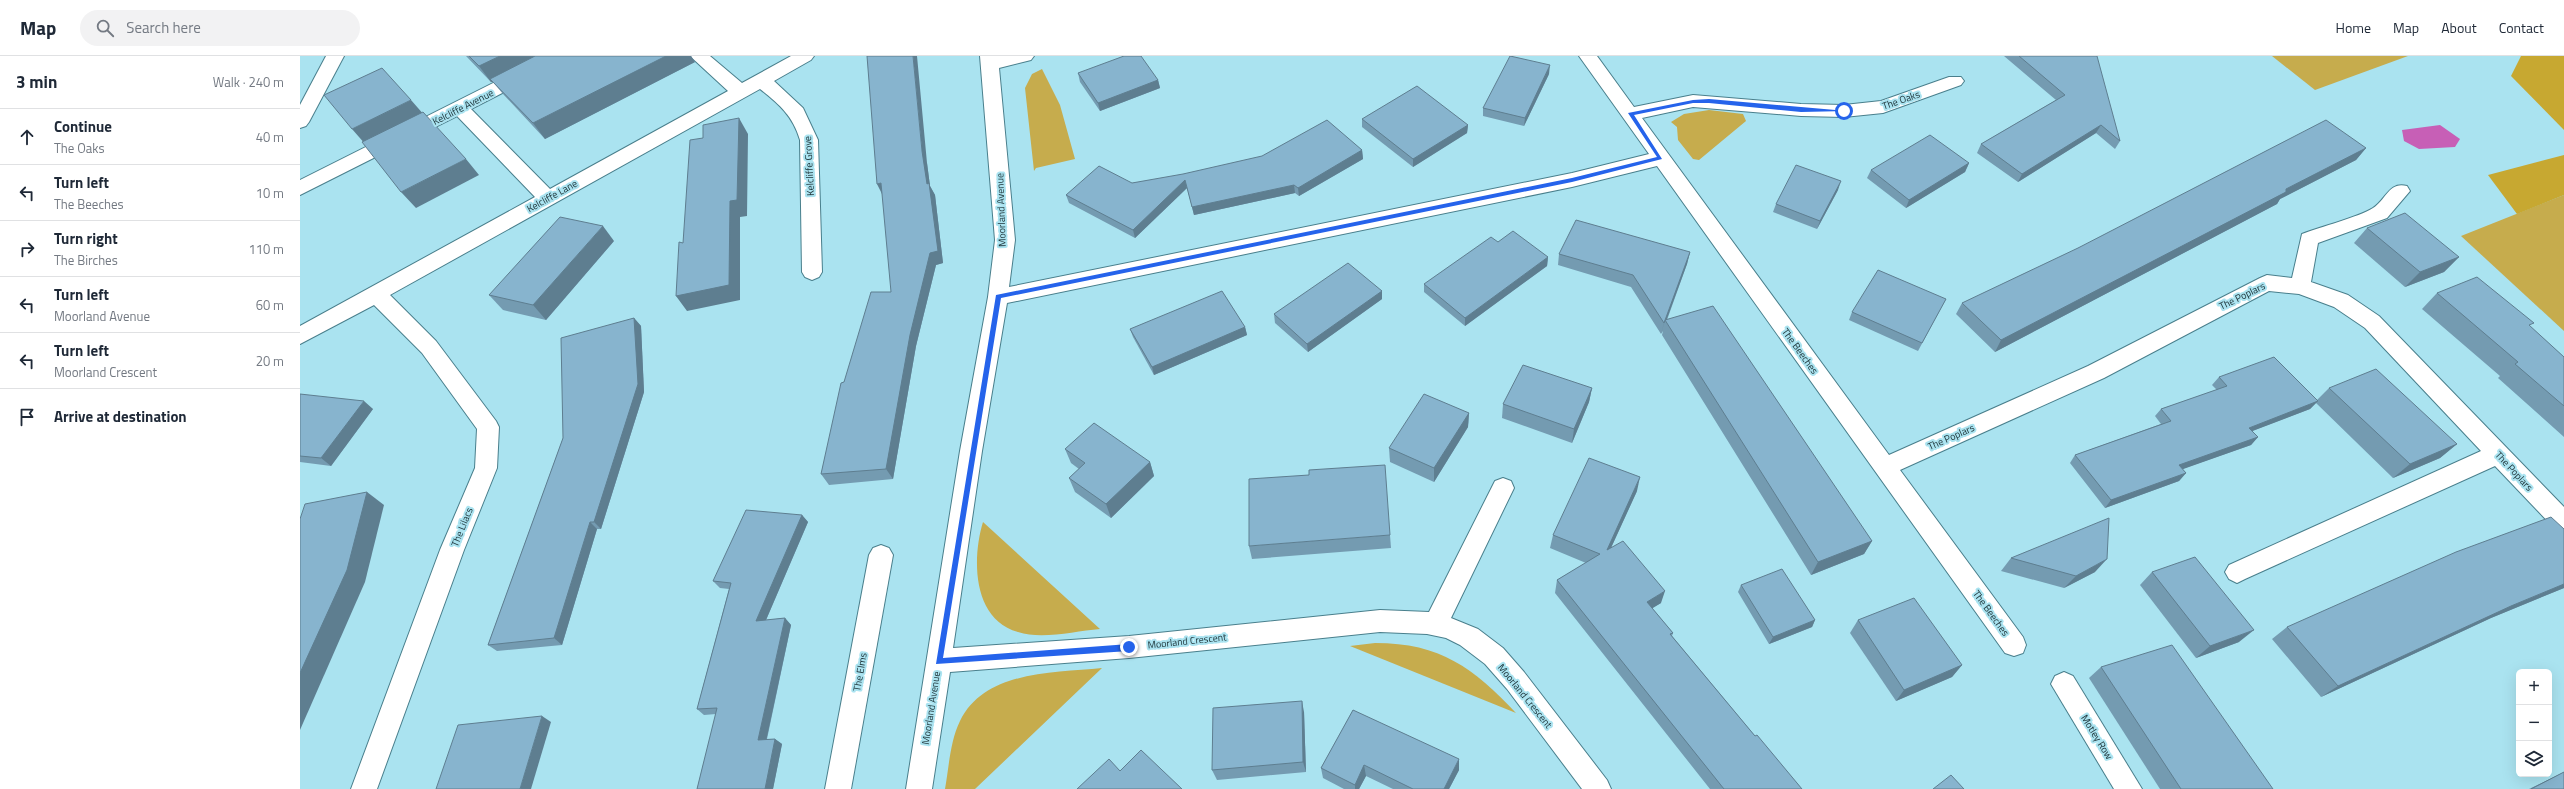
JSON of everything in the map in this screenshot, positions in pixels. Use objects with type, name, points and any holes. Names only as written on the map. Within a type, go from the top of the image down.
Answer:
[{"type":"street","points":[[300,122],[335,56]]},
{"type":"street","name":"Kelcliffe Avenue","points":[[300,188],[561,56]]},
{"type":"street","points":[[699,56],[740,91]]},
{"type":"street","name":"Kelcliffe Lane","points":[[300,336],[805,56]]},
{"type":"street","points":[[989,60],[1025,56]]},
{"type":"street","name":"The Beeches","points":[[1588,56],[1660,158],[2014,645]]},
{"type":"street","name":"Moorland Avenue","points":[[919,789],[938,661],[998,297],[1004,240],[989,60]]},
{"type":"street","name":"Kelcliffe Grove","points":[[761,80],[795,108],[805,123],[809,140],[812,272]]},
{"type":"street","name":"The Oaks","points":[[1630,114],[1693,101],[1709,101],[1801,110],[1844,111],[1883,107],[1955,81]]},
{"type":"street","points":[[460,108],[548,198]]},
{"type":"street","points":[[998,297],[1572,180],[1660,158]]},
{"type":"street","points":[[2300,286],[2309,239],[2380,213],[2400,191]]},
{"type":"street","name":"The Poplars","points":[[1884,466],[2096,372],[2267,283],[2300,286],[2341,301],[2372,322],[2564,524]]},
{"type":"street","name":"The Lilacs","points":[[364,789],[450,558],[486,468],[488,427],[429,346],[376,294]]},
{"type":"street","points":[[2237,572],[2498,454]]},
{"type":"street","points":[[1435,625],[1503,488]]},
{"type":"street","name":"The Elms","points":[[838,789],[881,555]]},
{"type":"street","name":"Moorland Crescent","points":[[938,661],[1129,647],[1380,621],[1412,620],[1455,630],[1474,640],[1508,672],[1598,789]]},
{"type":"street","name":"Motley Row","points":[[2064,684],[2129,789]]},
{"type":"shaded area","points":[[2272,56],[2408,56],[2315,90]]},
{"type":"shaded area","points":[[2521,56],[2564,56],[2564,130],[2511,76]]},
{"type":"shaded area","points":[[1042,69],[1060,105],[1075,159],[1036,168],[1034,171],[1025,88],[1032,74]]},
{"type":"shaded area","points":[[1709,110],[1743,114],[1746,121],[1699,160],[1693,159],[1678,140],[1677,127],[1671,122],[1684,114]]},
{"type":"shaded area","points":[[2440,125],[2460,139],[2455,147],[2419,149],[2404,141],[2402,130]]},
{"type":"shaded area","points":[[2564,155],[2564,195],[2517,214],[2488,175]]},
{"type":"shaded area","points":[[2564,195],[2564,331],[2461,236]]},
{"type":"shaded area","points":[[983,522],[1100,629],[1037,635],[1018,632],[1003,625],[992,614],[984,601],[979,586],[977,553]]},
{"type":"shaded area","points":[[1375,643],[1398,644],[1419,648],[1437,653],[1454,661],[1485,683],[1516,713],[1350,646]]},
{"type":"shaded area","points":[[1102,668],[975,789],[945,789],[952,746],[960,721],[971,704],[986,692],[1003,683],[1022,677],[1063,671]]},
{"type":"building","points":[[469,56],[500,56],[479,66]]},
{"type":"building","points":[[535,56],[666,56],[533,123],[490,79]]},
{"type":"building","points":[[867,56],[913,56],[922,151],[927,184],[929,183],[938,251],[930,253],[910,335],[886,469],[821,474],[841,383],[844,382],[871,292],[891,292],[881,183],[877,184]]},
{"type":"building","points":[[1124,56],[1141,56],[1158,80],[1098,103],[1078,73]]},
{"type":"building","points":[[1510,56],[1550,65],[1525,118],[1483,108]]},
{"type":"building","points":[[2019,56],[2097,56],[2120,141],[2101,125],[2022,174],[1981,144],[2065,95]]},
{"type":"building","points":[[382,68],[411,100],[352,129],[324,95]]},
{"type":"building","points":[[1417,86],[1468,125],[1413,159],[1362,119]]},
{"type":"building","points":[[423,112],[466,159],[401,192],[362,142]]},
{"type":"building","points":[[739,118],[737,200],[730,201],[729,285],[676,296],[679,242],[683,243],[690,140],[703,138],[703,125]]},
{"type":"building","points":[[1327,120],[1362,150],[1298,188],[1294,185],[1192,207],[1185,180],[1133,230],[1066,195],[1099,166],[1132,183],[1183,174],[1262,156]]},
{"type":"building","points":[[2326,120],[2366,148],[2286,189],[2286,192],[2001,340],[1962,303],[2078,248]]},
{"type":"building","points":[[1930,135],[1969,163],[1909,200],[1871,170]]},
{"type":"building","points":[[1796,165],[1841,181],[1820,221],[1776,204]]},
{"type":"building","points":[[2405,213],[2459,257],[2420,272],[2367,228]]},
{"type":"building","points":[[560,217],[603,226],[533,305],[489,295]]},
{"type":"building","points":[[1576,220],[1690,252],[1664,323],[1633,275],[1559,254]]},
{"type":"building","points":[[1513,231],[1548,257],[1465,318],[1424,284],[1491,237],[1498,242]]},
{"type":"building","points":[[1348,263],[1382,291],[1307,344],[1274,314]]},
{"type":"building","points":[[1878,270],[1946,299],[1922,343],[1852,312]]},
{"type":"building","points":[[2477,277],[2534,323],[2529,325],[2564,357],[2564,406],[2515,364],[2518,362],[2437,293]]},
{"type":"building","points":[[1222,291],[1245,327],[1152,367],[1130,329]]},
{"type":"building","points":[[1713,306],[1872,541],[1818,562],[1665,320]]},
{"type":"building","points":[[634,318],[638,384],[594,522],[590,522],[554,638],[488,645],[563,438],[561,338]]},
{"type":"building","points":[[2274,357],[2318,401],[2249,428],[2258,437],[2179,465],[2186,473],[2111,500],[2075,455],[2171,421],[2161,409],[2227,386],[2219,377]]},
{"type":"building","points":[[1523,365],[1592,388],[1574,429],[1503,404]]},
{"type":"building","points":[[2376,369],[2457,444],[2410,464],[2329,388]]},
{"type":"building","points":[[300,394],[364,401],[321,458],[300,456]]},
{"type":"building","points":[[1424,394],[1469,413],[1434,468],[1389,448]]},
{"type":"building","points":[[1094,423],[1150,462],[1106,504],[1069,478],[1085,463],[1065,449]]},
{"type":"building","points":[[1589,458],[1640,477],[1607,550],[1623,541],[1665,591],[1647,602],[1673,633],[1670,634],[1755,736],[1757,735],[1802,789],[1724,789],[1557,580],[1600,554],[1553,535]]},
{"type":"building","points":[[1385,465],[1390,535],[1249,546],[1249,479],[1309,475],[1309,470]]},
{"type":"building","points":[[367,492],[347,570],[300,673],[300,519],[305,504]]},
{"type":"building","points":[[746,510],[802,515],[756,621],[785,618],[758,740],[775,739],[765,789],[697,789],[717,708],[697,709],[731,583],[713,581]]},
{"type":"building","points":[[2551,517],[2564,529],[2564,584],[2511,606],[2338,686],[2287,627],[2456,552]]},
{"type":"building","points":[[2109,518],[2107,559],[2076,576],[2011,558]]},
{"type":"building","points":[[2195,557],[2254,630],[2210,646],[2152,572]]},
{"type":"building","points":[[1782,569],[1815,620],[1773,637],[1741,585]]},
{"type":"building","points":[[1914,598],[1962,665],[1904,690],[1858,620]]},
{"type":"building","points":[[2172,645],[2273,789],[2181,789],[2101,667]]},
{"type":"building","points":[[1302,701],[1303,762],[1212,770],[1213,708]]},
{"type":"building","points":[[1353,710],[1459,759],[1444,789],[1413,789],[1364,765],[1355,785],[1321,768]]},
{"type":"building","points":[[542,716],[520,789],[436,789],[458,725]]},
{"type":"building","points":[[1141,750],[1182,789],[1077,789],[1109,759],[1120,771]]},
{"type":"building","points":[[2564,772],[2564,789],[2531,789]]},
{"type":"building","points":[[1951,775],[1964,789],[1933,789]]},
{"type":"route","points":[[1129,647],[938,661],[971,451],[998,297],[1572,180],[1660,158],[1630,114],[1693,101],[1709,101],[1744,106],[1801,110],[1844,111]]}]
